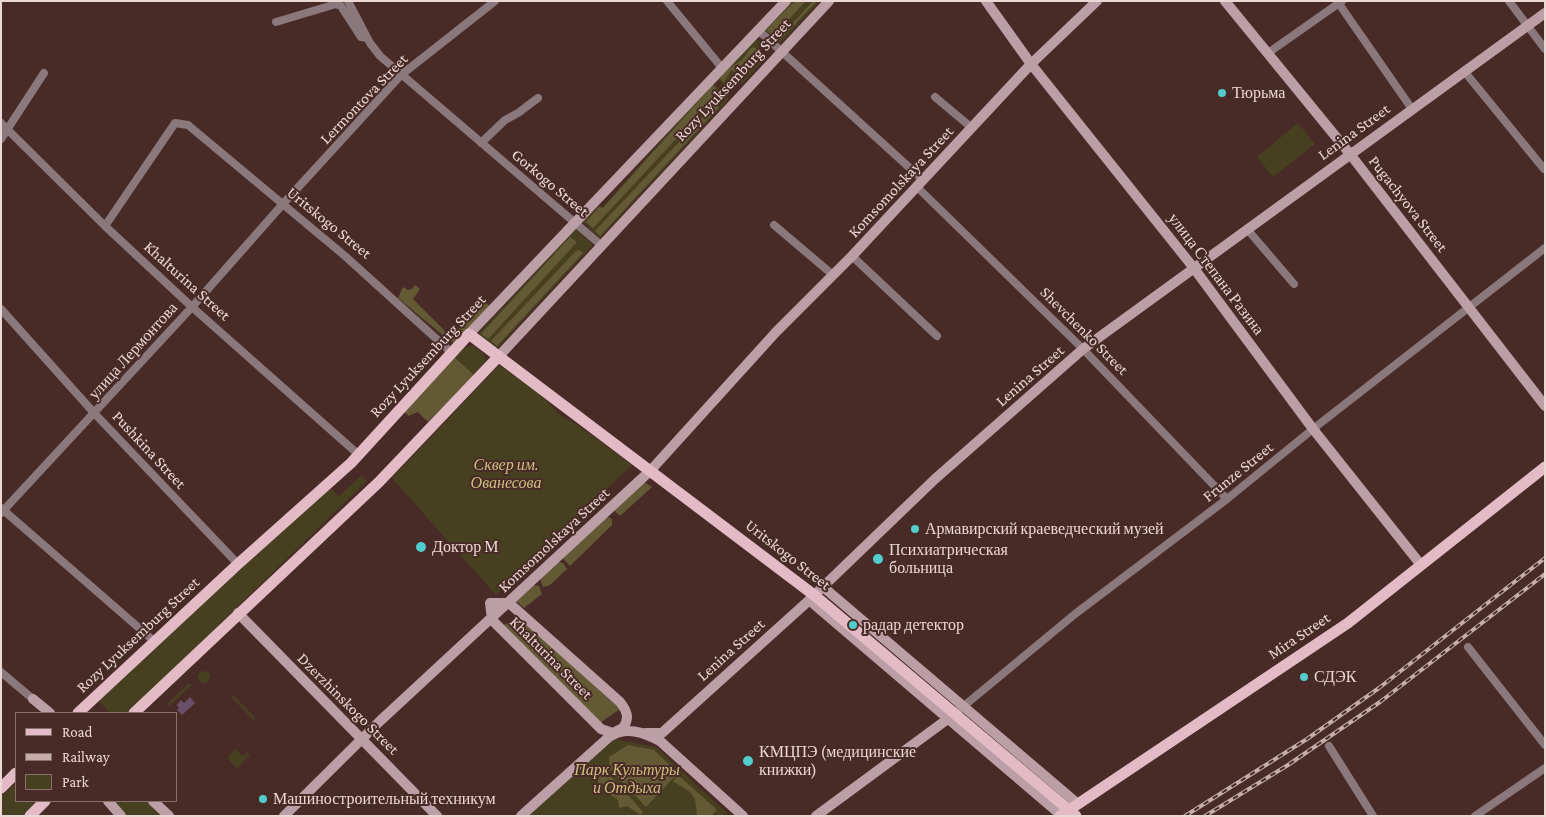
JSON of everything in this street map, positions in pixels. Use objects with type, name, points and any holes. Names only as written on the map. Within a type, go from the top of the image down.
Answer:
[{"type":"main road","name":"Rozy Lyuksemburg Street","points":[[135,712],[379,482],[499,356],[829,1]]},
{"type":"main road","name":"улица Степана Разина","points":[[986,1],[1032,64],[1193,268],[1313,429],[1420,565]]},
{"type":"main road","name":"Komsomolskaya Street","points":[[509,603],[651,470],[776,332],[852,256],[1032,64],[1097,1]]},
{"type":"main road","name":"Pugachyova Street","points":[[1224,1],[1350,154],[1545,406]]},
{"type":"main road","name":"Rozy Lyuksemburg Street","points":[[79,712],[238,564],[359,456],[469,334],[577,223],[785,2]]},
{"type":"main road","name":"Lenina Street","points":[[645,734],[662,733],[812,598],[822,586],[934,479],[1084,349],[1545,13]]},
{"type":"main road","name":"Uritskogo Street","points":[[469,334],[651,470],[812,598],[1076,816]]},
{"type":"main road","name":"Mira Street","points":[[1061,815],[1348,623],[1545,467]]},
{"type":"main road","name":"Uritskogo Street","points":[[822,586],[1078,804]]},
{"type":"main road","name":"Uritskogo Street","points":[[812,598],[1061,815]]},
{"type":"main road","name":"Khalturina Street","points":[[614,735],[628,718],[626,710],[620,702],[509,603],[490,602],[492,620],[601,729],[614,735],[634,731],[660,741],[743,816]]},
{"type":"main road","name":"Dzerzhinskogo Street","points":[[238,613],[437,816]]},
{"type":"main road","points":[[284,816],[361,738],[492,620]]},
{"type":"main road","points":[[33,699],[49,712]]},
{"type":"main road","points":[[816,816],[949,718]]},
{"type":"main road","points":[[521,816],[614,735]]},
{"type":"main road","points":[[1,788],[15,774]]},
{"type":"main road","points":[[30,816],[44,802]]},
{"type":"main road","points":[[109,802],[121,816]]},
{"type":"main road","points":[[154,802],[169,816]]},
{"type":"street","name":"Gorkogo Street","points":[[348,1],[367,38],[380,56],[401,76],[601,245]]},
{"type":"street","name":"Lermontova Street","points":[[282,205],[401,76],[495,1]]},
{"type":"street","points":[[667,1],[722,68]]},
{"type":"street","points":[[1509,1],[1545,49]]},
{"type":"street","points":[[1268,53],[1339,2],[1412,109]]},
{"type":"street","name":"Gorkogo Street","points":[[276,22],[336,4],[341,6],[361,37],[367,38]]},
{"type":"street","name":"Shevchenko Street","points":[[758,30],[920,184],[1084,349],[1227,500]]},
{"type":"street","points":[[1464,72],[1544,169]]},
{"type":"street","points":[[1,139],[44,73]]},
{"type":"street","name":"Komsomolskaya Street","points":[[935,97],[972,128]]},
{"type":"street","points":[[481,143],[504,120],[518,113],[538,98]]},
{"type":"street","name":"Uritskogo Street","points":[[105,226],[175,123],[182,122],[376,282],[452,353]]},
{"type":"street","name":"Khalturina Street","points":[[1,123],[105,226],[192,308],[359,456]]},
{"type":"street","name":"улица Лермонтова","points":[[2,510],[95,414],[192,308],[282,205]]},
{"type":"street","points":[[774,225],[833,275]]},
{"type":"street","points":[[1247,229],[1294,284]]},
{"type":"street","name":"Frunze Street","points":[[949,718],[1075,614],[1227,500],[1313,429],[1545,248]]},
{"type":"street","name":"Komsomolskaya Street","points":[[852,256],[937,336]]},
{"type":"street","name":"Pushkina Street","points":[[1,310],[95,414],[238,564]]},
{"type":"street","points":[[2,510],[154,641]]},
{"type":"street","points":[[1468,647],[1545,746]]},
{"type":"street","points":[[1,672],[33,699]]},
{"type":"street","points":[[1329,746],[1373,816]]},
{"type":"street","points":[[1474,816],[1545,768]]},
{"type":"green space","points":[[791,1],[820,1],[780,44],[763,30]]},
{"type":"green space","points":[[795,1],[806,1],[773,36],[766,30]]},
{"type":"green space","points":[[813,1],[817,1],[779,41],[778,39]]},
{"type":"green space","points":[[753,40],[758,40],[765,44],[724,85],[717,79]]},
{"type":"green space","points":[[753,47],[757,49],[735,72],[731,70],[724,82],[720,79],[726,71],[743,59]]},
{"type":"green space","points":[[767,57],[742,84],[738,81],[758,59]]},
{"type":"green space","points":[[713,82],[729,99],[600,238],[583,222],[598,206],[603,207]]},
{"type":"green space","points":[[713,85],[719,93],[593,228],[586,222],[599,207],[603,208]]},
{"type":"green space","points":[[716,103],[719,107],[600,236],[595,231]]},
{"type":"green space","points":[[1298,123],[1315,144],[1273,177],[1257,157]]},
{"type":"green space","points":[[576,229],[593,245],[497,348],[478,334]]},
{"type":"green space","points":[[570,237],[577,242],[488,339],[481,334]]},
{"type":"green space","points":[[580,250],[583,253],[497,346],[491,341],[576,251]]},
{"type":"green space","points":[[415,285],[420,289],[413,299],[447,333],[445,337],[398,298],[403,287],[408,290],[412,289]]},
{"type":"green space","points":[[484,301],[490,306],[453,343],[449,339]]},
{"type":"green space","points":[[473,346],[483,353],[486,360],[474,375],[454,357],[465,347]]},
{"type":"green space","points":[[454,357],[474,375],[428,422],[418,412],[408,416],[404,411]]},
{"type":"green space","name":"Сквер им. Ованесова","points":[[499,365],[540,394],[561,416],[576,424],[632,465],[496,595],[392,478]]},
{"type":"green space","points":[[362,475],[367,481],[129,712],[109,712],[97,699],[328,486],[339,496]]},
{"type":"green space","points":[[643,481],[652,487],[620,516],[613,509]]},
{"type":"green space","points":[[604,518],[612,519],[612,525],[570,566],[562,557]]},
{"type":"green space","points":[[558,562],[563,563],[567,569],[550,585],[543,587],[540,578]]},
{"type":"green space","points":[[532,585],[539,586],[542,594],[524,608],[516,601]]},
{"type":"green space","points":[[522,620],[620,709],[600,723],[502,626],[511,621],[519,624]]},
{"type":"green space","points":[[202,671],[206,671],[210,677],[206,683],[202,683],[198,679],[198,675]]},
{"type":"green space","points":[[189,683],[192,685],[169,706],[167,704]]},
{"type":"green space","points":[[234,696],[255,717],[254,721],[231,697]]},
{"type":"green space","name":"Парк Культуры и Отдыха","points":[[619,740],[656,747],[730,816],[525,816],[589,759],[610,743]]},
{"type":"green space","points":[[628,745],[654,750],[678,773],[646,807],[610,769],[609,757]]},
{"type":"green space","points":[[235,749],[243,756],[247,752],[250,755],[237,768],[227,758]]},
{"type":"green space","points":[[607,771],[616,782],[614,784],[598,784],[598,778]]},
{"type":"green space","points":[[678,775],[717,810],[711,816],[697,816],[695,799],[690,792],[673,781]]},
{"type":"green space","points":[[15,784],[15,802],[38,802],[23,816],[1,816],[1,797]]},
{"type":"green space","points":[[619,785],[643,812],[641,815],[627,806],[619,808],[618,800],[609,794],[614,794]]},
{"type":"green space","points":[[113,802],[150,802],[165,816],[126,816]]},
{"type":"shaded area","points":[[190,697],[195,703],[182,715],[177,710],[179,708],[177,705],[181,700],[184,703]]},
{"type":"railway","points":[[1185,816],[1307,739],[1379,688],[1545,558]]},
{"type":"railway","points":[[1205,816],[1288,765],[1380,702],[1545,574]]},
{"type":"place","name":"Тюрьма","points":[[1222,93]]},
{"type":"place","name":"Армавирский краеведческий музей","points":[[915,529]]},
{"type":"place","name":"Доктор М","points":[[421,547]]},
{"type":"place","name":"Психиатрическая больница","points":[[878,559]]},
{"type":"place","name":"радар детектор","points":[[853,625]]},
{"type":"place","name":"СДЭК","points":[[1304,677]]},
{"type":"place","name":"КМЦПЭ (медицинские книжки)","points":[[748,761]]},
{"type":"place","name":"Машиностроительный техникум","points":[[263,799]]}]
